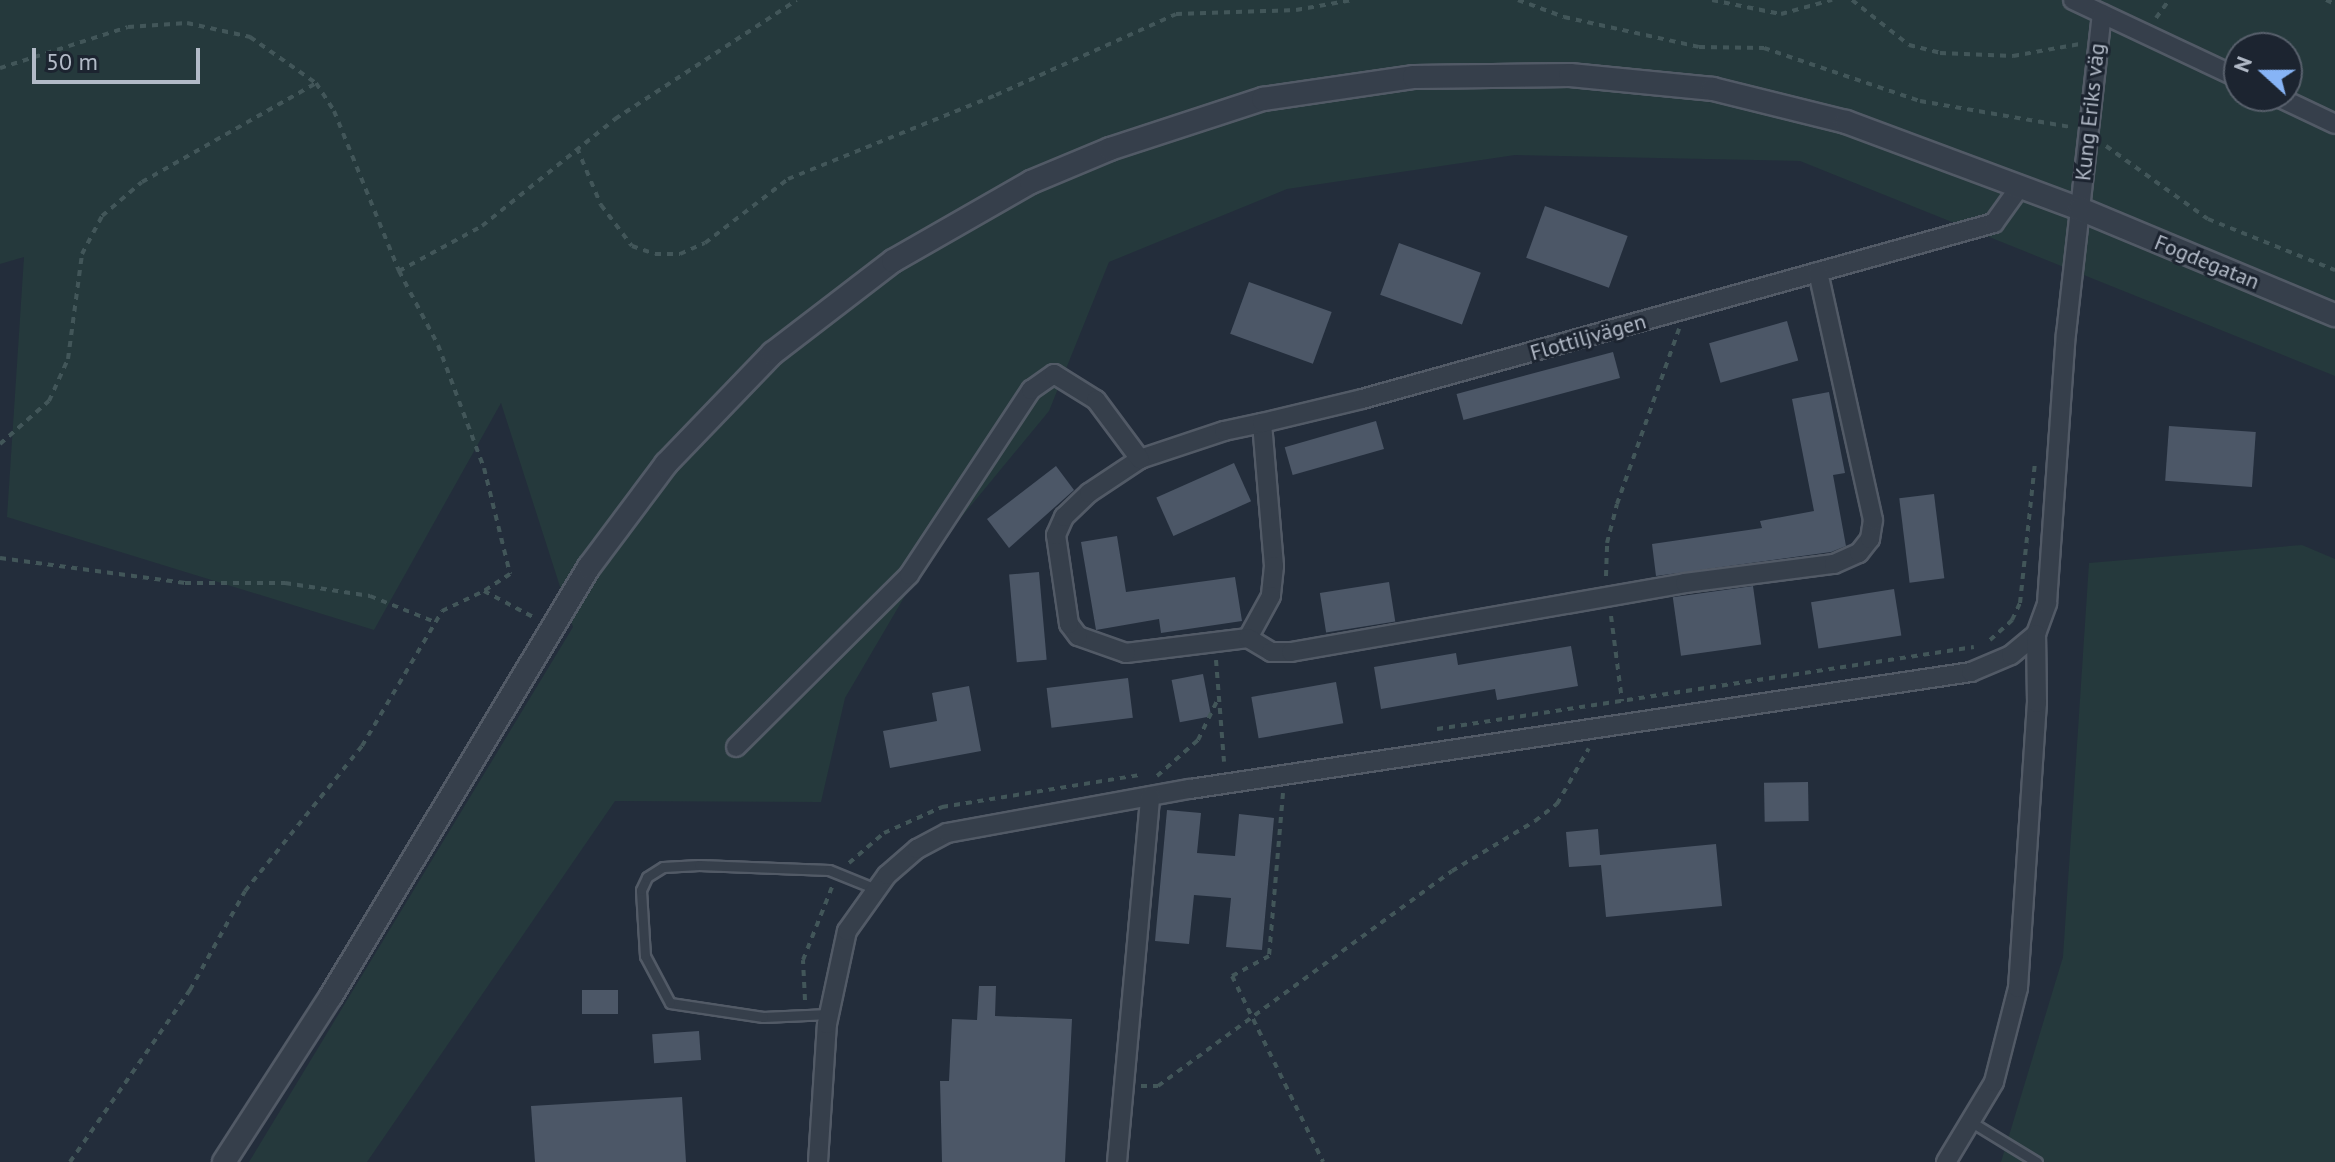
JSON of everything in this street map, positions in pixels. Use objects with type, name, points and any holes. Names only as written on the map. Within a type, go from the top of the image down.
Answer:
[{"type":"street","name":"Kung Eriks väg","points":[[2073,0],[2223,71]]},
{"type":"street","name":"Kung Eriks väg","points":[[1946,1162],[1973,1123],[2008,1040],[2018,988],[2037,703],[2036,634],[2047,603],[2080,209],[2102,14]]},
{"type":"street","name":"Fogdegatan","points":[[224,1162],[331,996],[589,567],[666,464],[773,353],[827,308],[893,261],[1005,195],[1177,124],[1263,99],[1414,77],[1634,79],[1713,89],[1831,117],[2080,209],[2335,315]]},
{"type":"street","points":[[2303,109],[2335,124]]},
{"type":"street","name":"Flottiljvägen","points":[[1140,459],[1994,223],[2019,188]]},
{"type":"street","points":[[736,747],[909,575],[1031,390],[1054,374],[1096,400],[1140,459],[1089,493],[1064,517],[1056,535],[1069,624],[1097,647],[1126,653],[1215,646],[1248,638],[1271,652],[1291,652],[1609,596],[1834,564],[1859,553],[1870,539],[1873,520],[1818,272]]},
{"type":"street","points":[[1248,638],[1271,596],[1274,566],[1262,423]]},
{"type":"street","points":[[818,1162],[829,1014],[847,931],[876,889],[917,849],[947,833],[1150,796],[1971,672],[2011,655],[2036,634]]},
{"type":"street","points":[[1117,1162],[1150,796]]},
{"type":"lane","points":[[829,1014],[763,1017],[670,1003],[645,956],[641,890],[647,877],[663,867],[699,865],[829,870],[876,889]]},
{"type":"lane","points":[[1973,1123],[2037,1162]]},
{"type":"path","points":[[399,271],[482,226],[577,148],[797,0]]},
{"type":"path","points":[[577,148],[601,205],[632,246],[655,254],[680,254],[705,243],[788,179],[996,95],[1176,14],[1296,10],[1352,0]]},
{"type":"path","points":[[1518,0],[1564,17],[1699,47],[1764,48],[1920,101],[2090,133],[2208,219],[2335,270]]},
{"type":"path","points":[[1712,0],[1781,14],[1832,0]]},
{"type":"path","points":[[1852,0],[1909,45],[1940,53],[2013,56],[2098,43]]},
{"type":"path","points":[[2326,0],[2335,4]]},
{"type":"path","points":[[0,68],[128,27],[187,23],[250,37],[316,83],[334,111],[399,271],[438,345],[484,468],[510,574],[484,591],[442,611],[362,746],[245,891],[190,990],[70,1162]]},
{"type":"path","points":[[0,444],[49,401],[68,359],[82,254],[102,216],[142,182],[316,83]]},
{"type":"path","points":[[1622,701],[1609,596],[1607,543],[1666,376],[1682,310]]},
{"type":"path","points":[[0,558],[185,583],[285,583],[370,596],[435,622]]},
{"type":"path","points":[[484,591],[528,612],[550,630]]},
{"type":"path","points":[[1215,646],[1224,762]]},
{"type":"path","points":[[1150,796],[1159,772],[1198,740],[1218,699]]},
{"type":"path","points":[[1123,1085],[1158,1086],[1471,857],[1557,804],[1586,758],[1604,704]]},
{"type":"path","points":[[1284,775],[1269,956],[1232,976],[1323,1162]]},
{"type":"green space","points":[[0,0],[2335,0],[2335,376],[1800,161],[1515,155],[1287,189],[1109,262],[1049,411],[926,560],[845,698],[821,802],[615,801],[367,1162],[249,1162],[573,627],[501,403],[374,630],[7,517],[24,257],[0,264]]},
{"type":"green space","points":[[2302,545],[2335,559],[2335,1162],[2001,1162],[2063,957],[2089,563]]},
{"type":"building","points":[[1545,206],[1628,236],[1609,288],[1526,258]]},
{"type":"building","points":[[1399,243],[1481,273],[1462,324],[1380,295]]},
{"type":"building","points":[[1249,282],[1332,312],[1313,364],[1230,334]]},
{"type":"building","points":[[1787,321],[1798,360],[1720,383],[1709,343]]},
{"type":"building","points":[[1613,352],[1620,378],[1464,420],[1457,394]]},
{"type":"building","points":[[1829,392],[1845,473],[1833,475],[1846,546],[1831,552],[1656,576],[1652,544],[1762,528],[1760,521],[1814,511],[1792,399]]},
{"type":"building","points":[[1376,421],[1384,449],[1293,475],[1285,447]]},
{"type":"building","points":[[2169,426],[2256,432],[2252,487],[2165,481]]},
{"type":"building","points":[[1234,463],[1251,501],[1173,536],[1156,498]]},
{"type":"building","points":[[1056,466],[1074,490],[1009,548],[987,519]]},
{"type":"building","points":[[1934,494],[1944,578],[1910,583],[1899,498]]},
{"type":"building","points":[[1117,536],[1126,592],[1235,577],[1242,621],[1161,633],[1159,619],[1096,630],[1081,542]]},
{"type":"building","points":[[1039,572],[1047,660],[1017,662],[1009,575]]},
{"type":"building","points":[[1389,582],[1395,622],[1326,632],[1320,593]]},
{"type":"building","points":[[1753,586],[1761,644],[1681,656],[1673,597]]},
{"type":"building","points":[[1894,589],[1901,635],[1818,649],[1811,602]]},
{"type":"building","points":[[1571,646],[1578,686],[1497,700],[1495,689],[1381,709],[1374,667],[1456,653],[1458,665]]},
{"type":"building","points":[[1203,674],[1211,716],[1180,722],[1172,680]]},
{"type":"building","points":[[1128,678],[1133,718],[1051,728],[1047,688]]},
{"type":"building","points":[[1336,682],[1343,723],[1259,738],[1251,697]]},
{"type":"building","points":[[969,686],[981,751],[890,768],[883,731],[937,721],[932,693]]},
{"type":"building","points":[[1808,782],[1809,821],[1765,822],[1764,783]]},
{"type":"building","points":[[1167,810],[1201,813],[1197,853],[1235,856],[1239,814],[1274,818],[1262,950],[1226,947],[1231,898],[1194,895],[1189,944],[1155,941]]},
{"type":"building","points":[[1598,829],[1600,855],[1716,844],[1722,906],[1606,917],[1601,865],[1569,867],[1566,832]]},
{"type":"building","points":[[979,986],[996,986],[995,1016],[1072,1019],[1065,1162],[942,1162],[940,1081],[949,1081],[952,1019],[977,1020]]},
{"type":"building","points":[[582,990],[618,990],[618,1014],[582,1014]]},
{"type":"building","points":[[699,1031],[701,1060],[654,1063],[652,1034]]},
{"type":"building","points":[[682,1097],[686,1162],[535,1162],[531,1106]]}]
